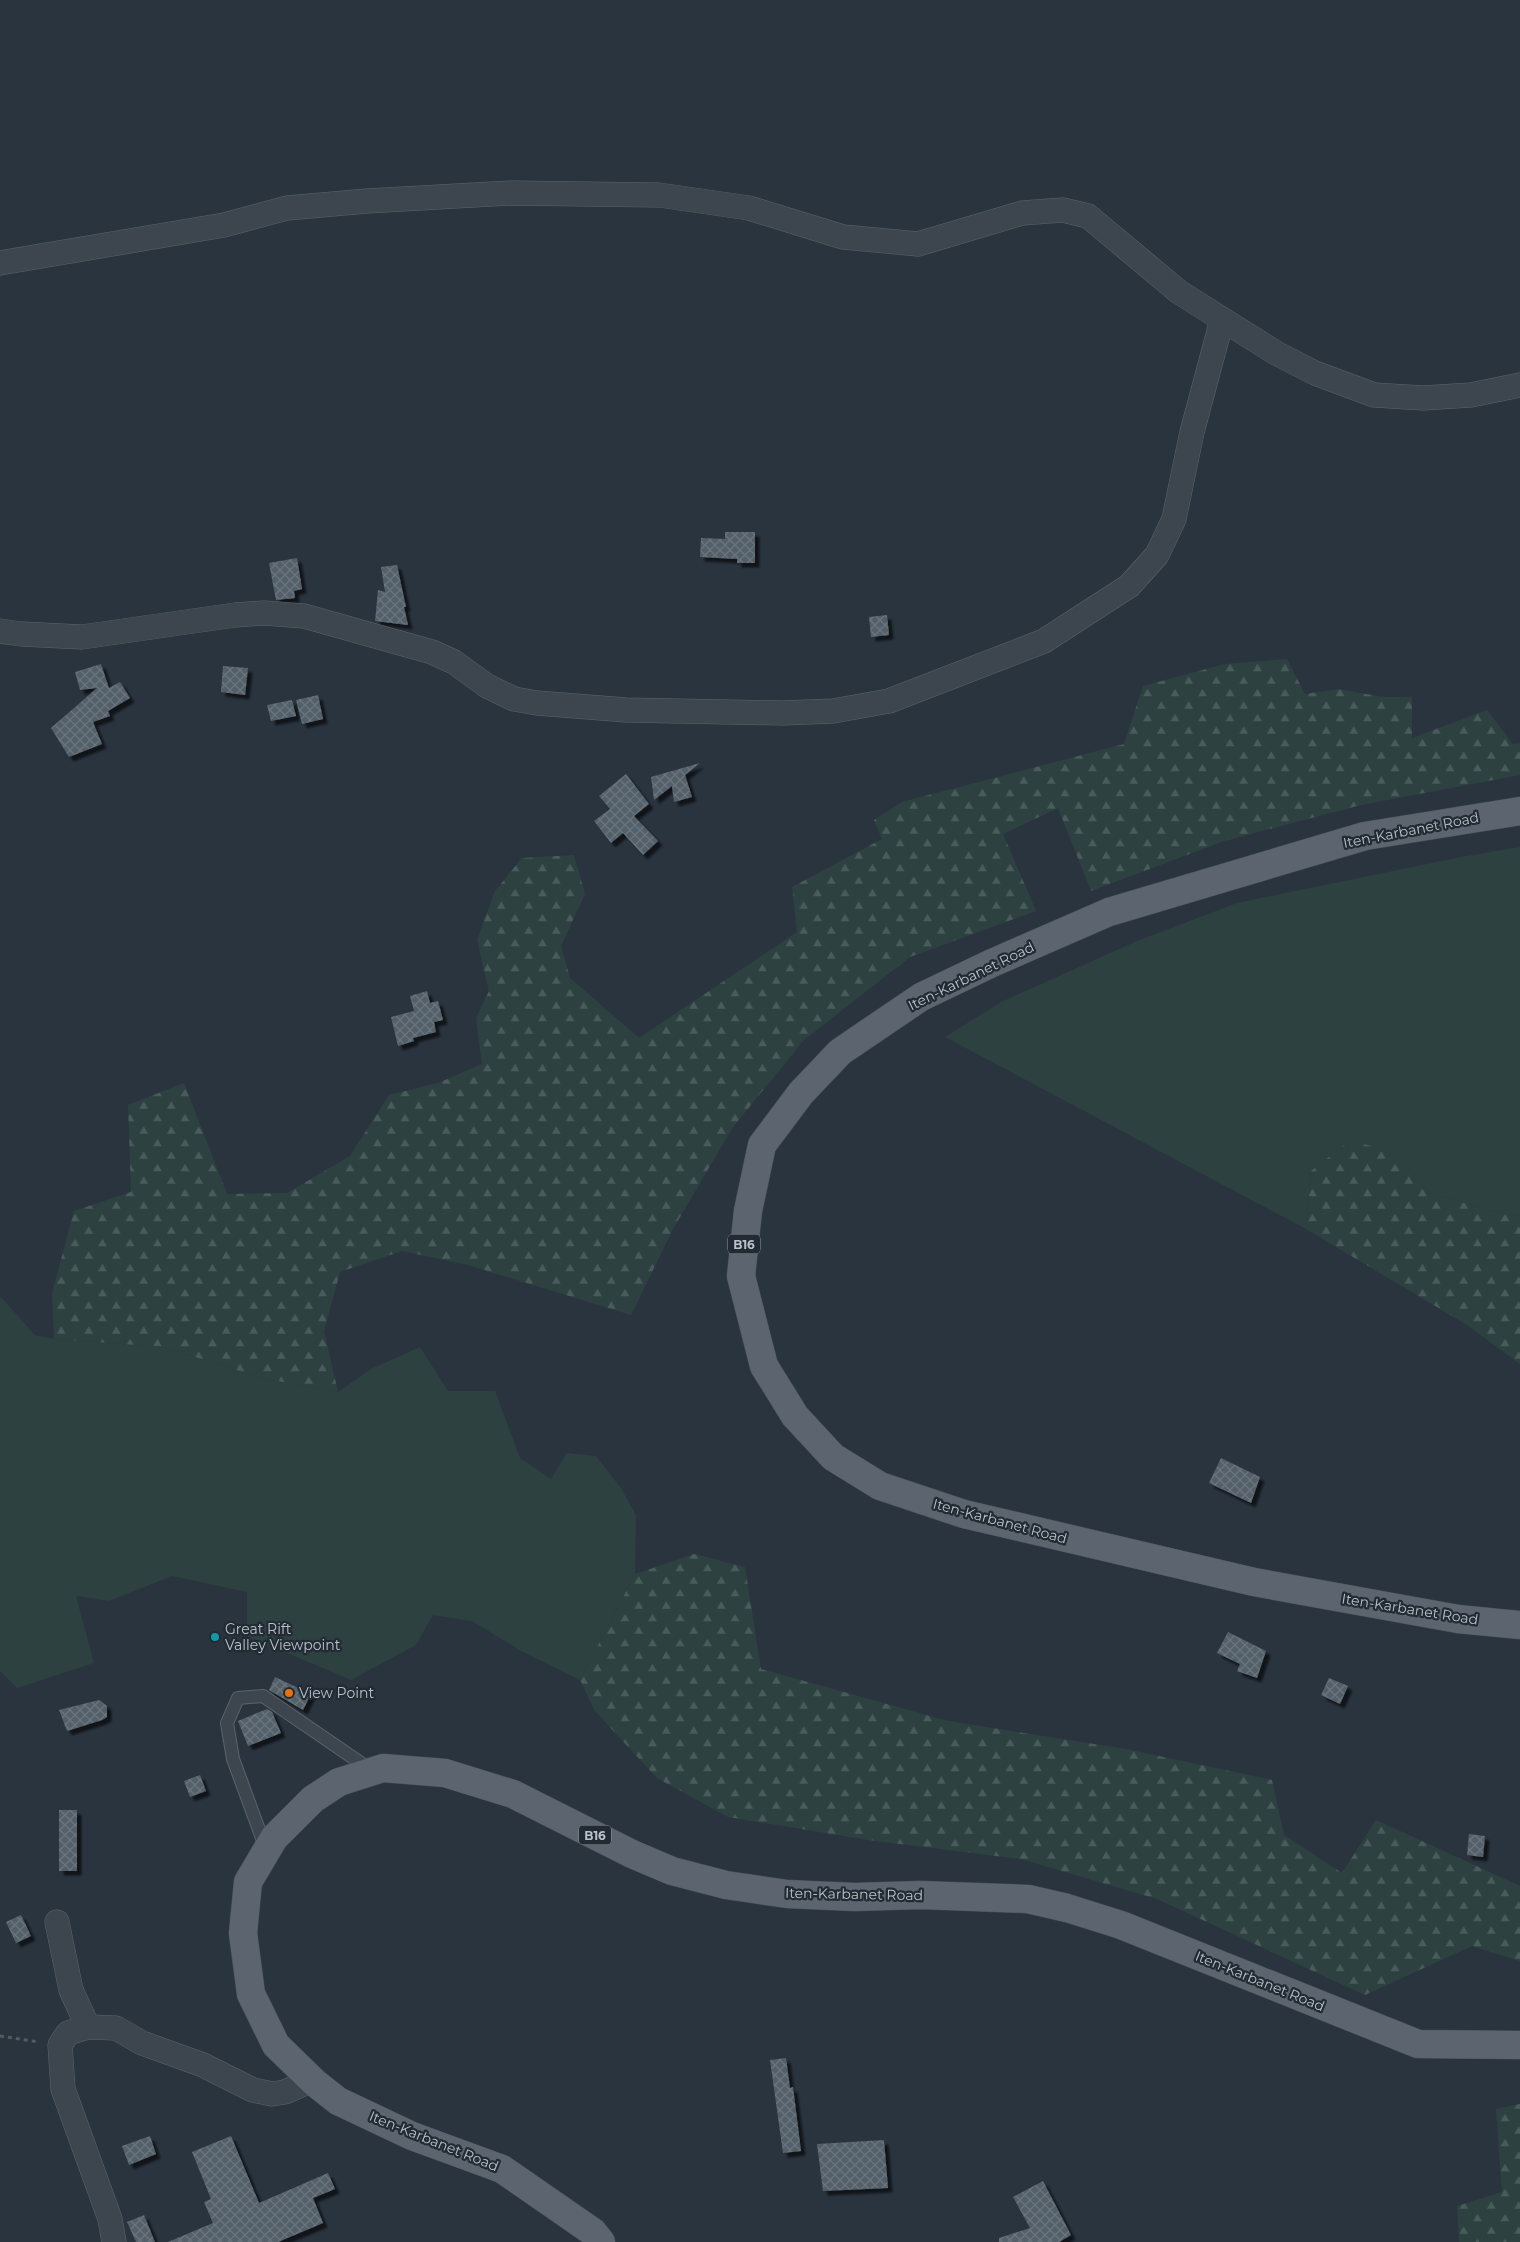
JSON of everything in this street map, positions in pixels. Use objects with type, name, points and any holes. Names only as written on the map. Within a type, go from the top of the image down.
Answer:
[{"type":"main road","name":"Iten-Karbanet Road","points":[[1520,810],[1365,836],[1110,912],[992,962],[921,997],[840,1052],[801,1093],[762,1145],[748,1210],[741,1276],[764,1366],[795,1416],[833,1457],[880,1486],[964,1514],[1254,1582],[1458,1618],[1520,1625]]},
{"type":"main road","name":"Iten-Karbanet Road","points":[[601,2242],[593,2232],[502,2169],[412,2136],[338,2100],[312,2080],[276,2044],[251,1994],[244,1933],[248,1882],[274,1838],[313,1799],[339,1782],[383,1768],[445,1773],[513,1794],[632,1854],[672,1871],[726,1885],[787,1894],[835,1896],[921,1895],[1028,1899],[1067,1908],[1121,1925],[1418,2044],[1520,2045]]},
{"type":"street","points":[[0,263],[224,225],[288,208],[366,201],[511,194],[659,195],[749,208],[842,237],[918,244],[1022,213],[1063,210],[1088,216],[1179,292],[1276,353],[1315,373],[1374,394],[1423,398],[1471,395],[1520,385]]},
{"type":"street","points":[[0,631],[82,637],[235,614],[264,613],[304,616],[432,652],[454,662],[487,686],[514,699],[537,703],[626,710],[783,712],[833,711],[889,701],[1044,641],[1129,586],[1157,555],[1174,518],[1192,432],[1222,320]]},
{"type":"street","points":[[58,1922],[71,1990],[88,2027]]},
{"type":"street","points":[[114,2242],[110,2219],[63,2088],[60,2045],[68,2033],[88,2027],[116,2028],[142,2043],[203,2065],[253,2090],[272,2094],[285,2092],[312,2080]]},
{"type":"lane","points":[[266,1851],[233,1759],[228,1723],[238,1698],[263,1696],[372,1771]]},
{"type":"path","points":[[0,2036],[60,2045]]},
{"type":"green space","points":[[1287,659],[1305,694],[1338,689],[1383,697],[1412,697],[1412,738],[1487,710],[1513,744],[1520,743],[1520,775],[1361,805],[1224,841],[1091,891],[1058,808],[1003,834],[1036,911],[910,957],[804,1040],[733,1127],[673,1229],[631,1315],[468,1265],[402,1251],[340,1272],[324,1331],[338,1392],[266,1379],[163,1347],[54,1339],[52,1293],[74,1211],[131,1192],[128,1105],[184,1083],[227,1194],[287,1193],[350,1156],[389,1095],[438,1083],[482,1064],[476,1018],[489,991],[477,940],[495,891],[522,858],[574,855],[585,894],[561,946],[570,978],[639,1038],[797,932],[792,887],[882,839],[874,820],[902,802],[1124,744],[1143,686],[1225,664]]},
{"type":"green space","points":[[1520,847],[1520,1216],[1500,1213],[1429,1193],[1396,1153],[1311,1171],[1306,1229],[945,1037],[1001,1002],[1137,941],[1237,903],[1461,857]]},
{"type":"green space","points":[[1350,1140],[1396,1153],[1429,1193],[1500,1213],[1520,1216],[1520,1364],[1467,1325],[1306,1229],[1311,1171]]},
{"type":"green space","points":[[0,1296],[35,1335],[54,1339],[163,1347],[266,1379],[338,1392],[371,1369],[420,1347],[448,1391],[495,1391],[520,1458],[551,1479],[567,1453],[596,1456],[621,1488],[636,1515],[635,1574],[580,1680],[521,1651],[472,1621],[433,1615],[416,1645],[351,1680],[247,1636],[247,1592],[172,1576],[109,1601],[76,1596],[94,1663],[17,1688],[0,1671]]},
{"type":"green space","points":[[694,1554],[745,1567],[761,1669],[948,1721],[1126,1749],[1272,1780],[1284,1835],[1342,1873],[1376,1820],[1520,1886],[1520,1961],[1472,1946],[1365,1995],[1157,1899],[1021,1859],[868,1840],[728,1817],[657,1778],[595,1711],[580,1680],[635,1574]]},
{"type":"green space","points":[[1520,2104],[1520,2242],[1459,2242],[1457,2206],[1502,2192],[1496,2109]]},
{"type":"building","points":[[725,532],[755,532],[755,563],[737,563],[737,559],[700,557],[701,538],[725,539]]},
{"type":"building","points":[[297,558],[302,589],[294,591],[295,598],[276,600],[269,563]]},
{"type":"building","points":[[397,565],[408,625],[375,621],[378,590],[385,592],[381,567]]},
{"type":"building","points":[[887,615],[889,635],[871,637],[869,617]]},
{"type":"building","points":[[101,664],[109,688],[120,682],[130,698],[108,711],[110,716],[93,722],[102,744],[69,757],[51,728],[97,688],[80,690],[75,672]]},
{"type":"building","points":[[223,666],[248,668],[245,695],[221,692]]},
{"type":"building","points":[[318,695],[323,719],[302,724],[296,700]]},
{"type":"building","points":[[292,700],[296,716],[271,721],[267,705]]},
{"type":"building","points":[[700,763],[685,775],[692,797],[674,802],[672,786],[654,800],[651,777]]},
{"type":"building","points":[[626,774],[649,804],[634,816],[658,841],[643,855],[623,833],[611,843],[594,821],[610,809],[599,796]]},
{"type":"building","points":[[427,991],[430,1003],[438,1001],[443,1020],[434,1022],[436,1032],[413,1038],[414,1041],[398,1046],[391,1017],[414,1011],[410,996]]},
{"type":"building","points":[[1221,1458],[1260,1477],[1251,1503],[1209,1483]]},
{"type":"building","points":[[1228,1632],[1266,1651],[1257,1678],[1237,1671],[1240,1664],[1217,1653]]},
{"type":"building","name":"View Point","points":[[275,1677],[311,1694],[303,1710],[269,1690]]},
{"type":"building","points":[[1329,1678],[1348,1686],[1340,1704],[1321,1695]]},
{"type":"building","points":[[99,1700],[107,1706],[107,1717],[67,1731],[59,1710]]},
{"type":"building","points":[[267,1709],[272,1712],[281,1733],[248,1746],[238,1721]]},
{"type":"building","points":[[200,1775],[206,1791],[190,1797],[184,1781]]},
{"type":"building","points":[[59,1810],[77,1810],[77,1871],[59,1871]]},
{"type":"building","points":[[1469,1834],[1485,1836],[1483,1857],[1467,1855]]},
{"type":"building","points":[[21,1915],[31,1936],[16,1943],[6,1922]]},
{"type":"building","points":[[786,2058],[790,2088],[793,2087],[801,2151],[783,2153],[770,2060]]},
{"type":"building","points":[[150,2136],[156,2154],[129,2165],[122,2146]]},
{"type":"building","points":[[231,2136],[259,2203],[328,2173],[335,2189],[313,2198],[323,2223],[278,2242],[168,2242],[213,2223],[204,2202],[211,2199],[192,2152]]},
{"type":"building","points":[[884,2140],[888,2188],[823,2191],[817,2144]]},
{"type":"building","points":[[1043,2181],[1071,2235],[1059,2242],[999,2242],[999,2238],[1030,2228],[1013,2197]]},
{"type":"building","points":[[144,2215],[155,2242],[136,2242],[127,2222]]},
{"type":"place","name":"Great Rift Valley Viewpoint","points":[[215,1637]]},
{"type":"place","name":"View Point","points":[[289,1693]]}]
